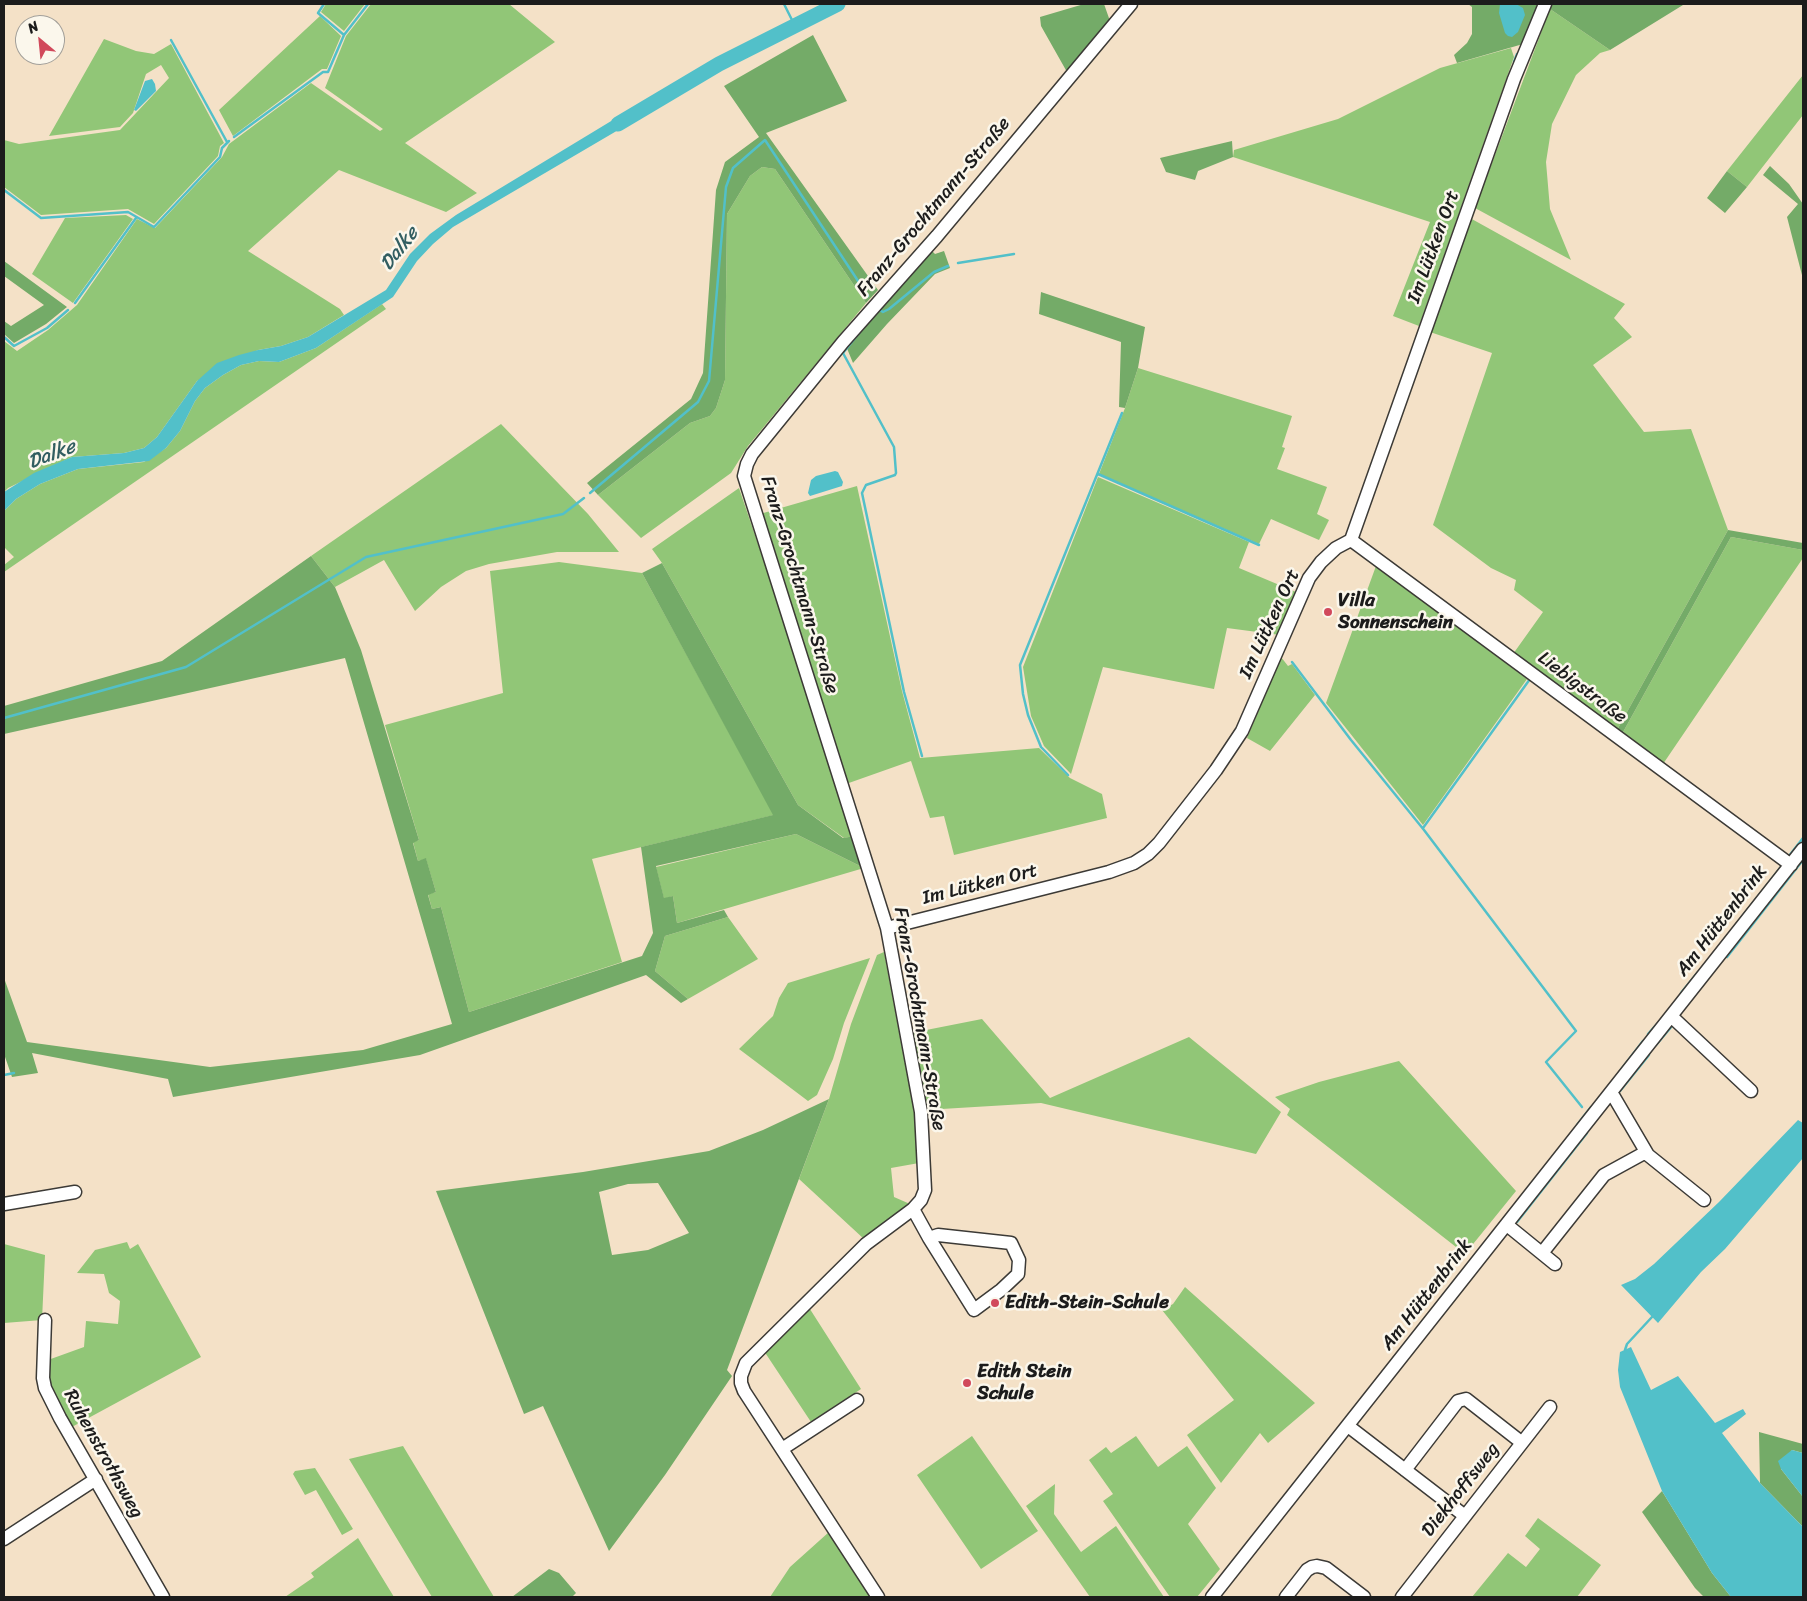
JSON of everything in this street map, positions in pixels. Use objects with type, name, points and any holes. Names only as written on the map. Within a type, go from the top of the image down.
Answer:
[{"type":"street","name":"Franz-Grochtmann-Straße","points":[[878,1597],[744,1391],[741,1376],[746,1363],[810,1298],[866,1244],[913,1209],[921,1200],[925,1190],[921,1112],[887,928],[744,476],[752,454],[843,342],[937,236],[1131,4]]},
{"type":"street","name":"Im Lütken Ort","points":[[887,928],[1134,864],[1159,843],[1200,791],[1242,731],[1309,578],[1321,562],[1336,548],[1351,540],[1511,89],[1545,4]]},
{"type":"street","name":"Liebigstraße","points":[[1351,540],[1791,865]]},
{"type":"street","name":"Am Hüttenbrink","points":[[1212,1597],[1803,849]]},
{"type":"street","points":[[1671,1016],[1751,1092]]},
{"type":"street","points":[[1610,1094],[1614,1097],[1648,1156],[1704,1200]]},
{"type":"street","points":[[1542,1253],[1604,1175],[1646,1152]]},
{"type":"street","points":[[4,1204],[75,1192]]},
{"type":"street","points":[[913,1209],[930,1238],[974,1310],[1001,1290],[1018,1274],[1019,1260],[1010,1243],[938,1235],[930,1238]]},
{"type":"street","points":[[1507,1225],[1556,1264]]},
{"type":"street","name":"Ruhenstrothsweg","points":[[45,1320],[43,1378],[45,1388],[60,1418],[163,1597]]},
{"type":"street","points":[[1405,1470],[1458,1401],[1466,1399],[1521,1442]]},
{"type":"street","points":[[782,1449],[857,1400]]},
{"type":"street","name":"Diekhoffsweg","points":[[1402,1597],[1550,1407]]},
{"type":"street","points":[[1348,1426],[1465,1516]]},
{"type":"street","points":[[4,1539],[96,1479]]},
{"type":"street","points":[[1286,1597],[1307,1570],[1317,1566],[1326,1568],[1364,1597]]},
{"type":"green space","points":[[326,4],[365,4],[344,31],[321,12]]},
{"type":"green space","points":[[371,4],[509,4],[555,42],[405,143],[477,193],[446,212],[339,170],[248,251],[340,309],[344,315],[308,337],[281,346],[258,350],[197,381],[157,437],[144,448],[124,453],[72,457],[8,488],[4,492],[4,341],[17,351],[48,330],[77,305],[137,219],[155,228],[222,157],[229,144],[311,83],[380,131],[383,129],[325,88],[346,36]]},
{"type":"green space","points":[[1084,4],[1104,4],[1110,21],[1067,72],[1041,26],[1040,17]]},
{"type":"green space","points":[[1468,4],[1540,4],[1523,44],[1457,63],[1454,55],[1467,43],[1472,34],[1472,7]]},
{"type":"green space","points":[[1552,4],[1683,5],[1610,50],[1550,9]]},
{"type":"green space","points":[[1550,9],[1610,50],[1600,53],[1576,75],[1552,124],[1546,162],[1550,209],[1571,260],[1475,208]]},
{"type":"green space","points":[[320,16],[341,36],[327,69],[322,69],[233,136],[219,110]]},
{"type":"green space","points":[[813,35],[847,101],[766,133],[878,290],[866,303],[775,169],[762,167],[750,176],[727,214],[725,380],[716,408],[710,416],[690,423],[598,495],[587,483],[691,399],[703,373],[716,190],[725,162],[759,137],[724,86]]},
{"type":"green space","points":[[104,39],[136,51],[154,54],[171,44],[224,143],[220,146],[218,156],[154,224],[128,209],[41,215],[4,187],[4,140],[19,144],[120,130],[169,78],[161,65],[146,74],[133,113],[120,127],[49,136]]},
{"type":"green space","points":[[1511,48],[1514,57],[1419,326],[1393,316],[1430,222],[1233,157],[1234,150],[1338,119],[1440,68]]},
{"type":"green space","points":[[1803,75],[1803,115],[1747,187],[1727,171]]},
{"type":"green space","points":[[1232,141],[1233,157],[1198,171],[1195,180],[1166,172],[1160,158]]},
{"type":"green space","points":[[1770,166],[1789,184],[1803,204],[1803,279],[1787,217],[1798,204],[1763,175]]},
{"type":"green space","points":[[762,167],[775,169],[866,303],[748,446],[731,473],[641,538],[598,495],[690,423],[710,416],[716,408],[725,380],[727,214],[750,176]]},
{"type":"green space","points":[[1727,171],[1747,187],[1725,213],[1707,198]]},
{"type":"green space","points":[[126,215],[133,219],[73,303],[32,274],[65,218]]},
{"type":"green space","points":[[1470,218],[1625,304],[1614,318],[1632,337],[1593,365],[1644,432],[1691,429],[1728,530],[1617,730],[1513,654],[1543,612],[1514,590],[1516,580],[1491,568],[1433,525],[1492,353],[1430,332]]},
{"type":"green space","points":[[931,250],[935,254],[944,251],[950,268],[935,274],[853,363],[846,346]]},
{"type":"green space","points":[[4,261],[67,307],[46,324],[14,343],[4,334],[4,321],[11,326],[44,305],[4,276]]},
{"type":"green space","points":[[1041,292],[1145,327],[1138,368],[1125,408],[1119,407],[1121,342],[1039,314]]},
{"type":"green space","points":[[382,304],[386,309],[4,572],[4,565],[14,557],[4,548],[4,511],[16,499],[40,484],[78,469],[144,462],[166,448],[180,431],[195,401],[205,388],[223,375],[241,365],[259,361],[279,362],[316,348]]},
{"type":"green space","points":[[1138,368],[1292,416],[1282,447],[1285,448],[1277,469],[1327,487],[1317,514],[1329,520],[1319,540],[1271,519],[1259,544],[1099,474],[1125,408]]},
{"type":"green space","points":[[501,424],[588,514],[619,552],[557,552],[489,564],[466,571],[441,587],[415,611],[384,560],[335,587],[311,556]]},
{"type":"green space","points":[[1098,477],[1249,542],[1239,568],[1296,592],[1280,635],[1227,628],[1214,689],[1103,667],[1071,774],[1044,746],[1031,716],[1023,667]]},
{"type":"green space","points":[[857,486],[902,691],[920,758],[1039,748],[1070,778],[1102,794],[1107,818],[954,855],[944,816],[930,818],[911,761],[846,784],[760,514]]},
{"type":"green space","points":[[739,488],[855,836],[844,838],[798,805],[662,563],[652,549]]},
{"type":"green space","points":[[1728,530],[1803,543],[1803,550],[1731,537],[1622,734],[1617,730]]},
{"type":"green space","points":[[1731,537],[1803,550],[1803,558],[1663,764],[1622,734]]},
{"type":"green space","points":[[311,556],[335,587],[361,650],[419,840],[413,843],[418,861],[426,858],[436,892],[428,895],[432,909],[441,907],[469,1012],[642,956],[653,933],[641,847],[773,815],[642,573],[662,563],[798,805],[843,838],[855,836],[864,868],[796,834],[656,866],[664,898],[673,896],[677,923],[724,910],[728,917],[665,936],[655,971],[688,999],[681,1003],[646,975],[420,1055],[173,1097],[168,1079],[32,1053],[38,1073],[12,1077],[4,1054],[4,978],[27,1042],[210,1067],[363,1050],[452,1024],[345,658],[4,734],[4,706],[162,661]]},
{"type":"green space","points":[[559,562],[642,573],[774,815],[592,859],[622,962],[469,1012],[441,907],[432,909],[428,894],[436,892],[426,859],[418,861],[413,842],[419,840],[385,725],[503,693],[490,571]]},
{"type":"green space","points":[[1376,566],[1527,679],[1423,825],[1326,703]]},
{"type":"green space","points":[[1281,657],[1288,666],[1292,664],[1315,695],[1270,751],[1247,738]]},
{"type":"green space","points":[[796,834],[864,868],[677,923],[673,896],[664,899],[656,867]]},
{"type":"green space","points":[[728,917],[758,959],[688,999],[655,971],[665,936]]},
{"type":"green space","points":[[884,952],[915,1117],[919,1163],[891,1168],[894,1197],[910,1204],[864,1239],[799,1179],[829,1099],[851,1024],[877,955]]},
{"type":"green space","points":[[870,958],[844,1023],[833,1059],[817,1095],[808,1101],[739,1049],[773,1016],[779,998],[788,983]]},
{"type":"green space","points":[[982,1019],[1050,1098],[1189,1037],[1281,1112],[1256,1154],[1041,1103],[925,1110],[911,1033]]},
{"type":"green space","points":[[1399,1061],[1516,1191],[1465,1254],[1287,1115],[1290,1109],[1275,1097],[1319,1082]]},
{"type":"green space","points":[[829,1099],[727,1370],[732,1376],[665,1475],[609,1551],[543,1406],[524,1414],[436,1191],[583,1172],[709,1151],[763,1130]],"holes":[[[658,1183],[689,1233],[648,1250],[612,1255],[599,1192],[628,1184]]]},
{"type":"green space","points":[[127,1242],[130,1249],[138,1244],[201,1357],[70,1428],[49,1386],[48,1360],[84,1347],[86,1321],[118,1324],[120,1301],[109,1293],[104,1274],[77,1273],[95,1250]]},
{"type":"green space","points":[[4,1244],[45,1255],[42,1320],[4,1323]]},
{"type":"green space","points":[[1185,1287],[1315,1403],[1268,1443],[1260,1433],[1221,1483],[1187,1435],[1234,1400],[1162,1310],[1173,1304]]},
{"type":"green space","points":[[808,1306],[861,1389],[811,1422],[764,1351]]},
{"type":"green space","points":[[1759,1432],[1803,1444],[1803,1453],[1792,1450],[1781,1469],[1803,1497],[1803,1527],[1760,1483]]},
{"type":"green space","points":[[972,1436],[1038,1531],[981,1569],[917,1475]]},
{"type":"green space","points":[[1136,1436],[1158,1467],[1187,1446],[1216,1488],[1188,1524],[1220,1569],[1197,1597],[1170,1597],[1103,1501],[1113,1494],[1089,1460],[1106,1447],[1111,1453]]},
{"type":"green space","points":[[403,1446],[494,1597],[432,1597],[349,1459]]},
{"type":"green space","points":[[315,1468],[353,1529],[342,1535],[316,1490],[305,1495],[293,1474],[295,1471]]},
{"type":"green space","points":[[1055,1484],[1054,1514],[1081,1552],[1116,1526],[1164,1597],[1090,1597],[1026,1506]]},
{"type":"green space","points":[[1662,1491],[1712,1573],[1731,1597],[1704,1597],[1695,1588],[1642,1512]]},
{"type":"green space","points":[[1538,1518],[1601,1565],[1577,1597],[1472,1597],[1508,1553],[1526,1567],[1540,1549],[1525,1536]]},
{"type":"green space","points":[[829,1532],[872,1597],[770,1597],[790,1567]]},
{"type":"green space","points":[[358,1538],[394,1597],[285,1597],[314,1577],[311,1573]]},
{"type":"green space","points":[[549,1569],[559,1573],[576,1593],[572,1597],[512,1597]]},
{"type":"water","points":[[1500,4],[1516,4],[1523,8],[1525,15],[1518,32],[1512,37],[1505,33],[1499,13]]},
{"type":"water","points":[[152,79],[156,91],[136,111],[134,110],[145,81]]},
{"type":"water","points":[[631,109],[637,119],[453,227],[417,261],[393,297],[316,348],[279,362],[259,361],[241,365],[205,388],[195,401],[180,431],[166,448],[149,461],[78,469],[40,484],[16,499],[4,511],[4,492],[34,473],[72,457],[124,453],[144,448],[157,437],[197,381],[217,363],[239,355],[281,346],[308,337],[386,290],[410,254],[430,234],[456,215]]},
{"type":"water","points":[[835,471],[838,472],[843,482],[842,486],[810,496],[808,493],[811,480],[816,476]]},
{"type":"water","points":[[1798,1120],[1803,1123],[1803,1158],[1658,1323],[1621,1285],[1635,1279],[1654,1264],[1719,1202]]},
{"type":"water","points":[[1631,1347],[1651,1390],[1678,1376],[1715,1423],[1743,1409],[1746,1414],[1722,1433],[1760,1483],[1803,1527],[1803,1597],[1731,1597],[1712,1573],[1662,1491],[1620,1387],[1618,1370],[1620,1352]]},
{"type":"water","points":[[1792,1450],[1803,1453],[1803,1497],[1781,1469],[1778,1461]]},
{"type":"waterway","points":[[324,4],[318,13],[344,35]]},
{"type":"waterway","points":[[234,137],[323,72],[328,72],[344,35],[368,4]]},
{"type":"waterway","points":[[784,4],[795,26]]},
{"type":"waterway","name":"Dalke","points":[[618,124],[719,64],[838,4]]},
{"type":"waterway","points":[[171,40],[227,142]]},
{"type":"waterway","points":[[1514,62],[1517,54]]},
{"type":"waterway","points":[[590,493],[698,402],[709,381],[726,187],[733,168],[765,140],[868,296]]},
{"type":"waterway","points":[[4,190],[41,218],[128,212],[154,227],[220,157],[222,148],[229,141]]},
{"type":"waterway","points":[[75,303],[136,218]]},
{"type":"waterway","points":[[958,263],[1014,254]]},
{"type":"waterway","points":[[878,309],[883,312],[889,309],[934,272],[948,266]]},
{"type":"waterway","points":[[4,337],[14,346],[47,328],[68,310]]},
{"type":"waterway","points":[[863,328],[843,353],[894,447],[896,473],[866,485],[862,493],[904,692],[922,756]]},
{"type":"waterway","points":[[1068,775],[1041,747],[1028,715],[1023,694],[1020,665],[1122,413]]},
{"type":"waterway","points":[[1098,474],[1259,545]]},
{"type":"waterway","points":[[4,718],[186,667],[366,557],[563,514],[584,498]]},
{"type":"waterway","points":[[1292,662],[1351,740],[1424,830],[1576,1031],[1546,1062],[1582,1107]]},
{"type":"waterway","points":[[1423,828],[1530,679],[1527,677]]},
{"type":"waterway","points":[[1789,856],[1803,838]]},
{"type":"waterway","points":[[1727,957],[1803,860]]},
{"type":"waterway","points":[[1741,918],[1781,867]]},
{"type":"waterway","points":[[1681,993],[1698,972]]},
{"type":"waterway","points":[[1648,1034],[1657,1024]]},
{"type":"waterway","points":[[1656,1045],[1672,1026]]},
{"type":"waterway","points":[[1620,1071],[1643,1041]]},
{"type":"waterway","points":[[1620,1091],[1649,1055]]},
{"type":"waterway","points":[[4,1075],[14,1073]]},
{"type":"waterway","points":[[1577,1125],[1591,1107]]},
{"type":"waterway","points":[[1517,1222],[1587,1133]]},
{"type":"waterway","points":[[1625,1350],[1627,1344],[1652,1317]]},
{"type":"place","name":"Villa Sonnenschein","points":[[1328,612]]},
{"type":"place","name":"Edith-Stein-Schule","points":[[995,1303]]},
{"type":"place","name":"Edith Stein Schule","points":[[967,1383]]}]
